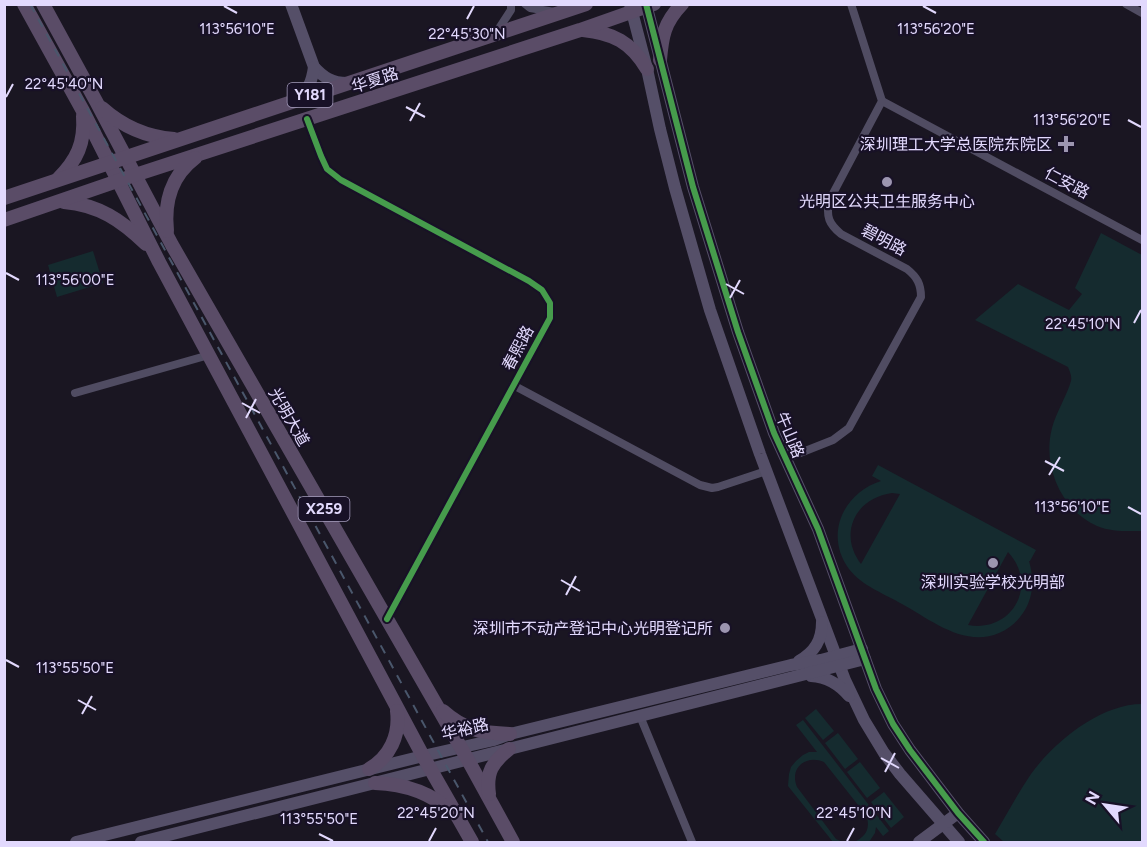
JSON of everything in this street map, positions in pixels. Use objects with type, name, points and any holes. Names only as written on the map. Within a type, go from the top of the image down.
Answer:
[{"type":"main road","name":"X259","points":[[24,4],[83,111],[154,252],[393,700],[472,843]]},
{"type":"main road","name":"光明大道","points":[[43,4],[172,245],[435,701],[513,843]]},
{"type":"main road","name":"华夏路","points":[[4,198],[586,4]]},
{"type":"main road","points":[[660,60],[665,28],[682,4]]},
{"type":"main road","name":"华夏路","points":[[4,220],[580,30],[631,8],[649,5]]},
{"type":"main road","points":[[580,30],[601,33],[621,40],[635,52],[647,69]]},
{"type":"main road","points":[[97,103],[130,127],[149,135],[179,139]]},
{"type":"main road","points":[[58,180],[77,156],[84,126],[83,111]]},
{"type":"main road","points":[[172,245],[166,220],[169,194],[181,171],[200,154]]},
{"type":"main road","points":[[59,202],[89,206],[118,219],[154,252]]},
{"type":"main road","points":[[369,769],[385,756],[395,737],[397,715],[393,700]]},
{"type":"main road","points":[[435,701],[454,720],[463,725],[482,732],[510,734]]},
{"type":"main road","points":[[489,797],[488,777],[491,768],[509,749]]},
{"type":"main road","points":[[375,783],[395,784],[424,793],[442,803],[457,816]]},
{"type":"street","points":[[291,4],[314,67],[329,80],[347,83]]},
{"type":"street","points":[[495,34],[508,16],[511,4]]},
{"type":"street","points":[[525,4],[530,8],[561,13]]},
{"type":"street","points":[[1126,4],[1143,13]]},
{"type":"street","name":"牛山路","points":[[649,5],[660,60],[693,187],[738,332],[785,459],[818,529],[876,689],[893,724],[910,750],[984,843]]},
{"type":"street","points":[[851,6],[882,101]]},
{"type":"street","name":"牛山路","points":[[631,8],[660,129],[710,310],[766,471],[839,661],[858,708],[884,753],[959,843]]},
{"type":"street","points":[[296,100],[309,88],[314,67]]},
{"type":"street","name":"仁安路","points":[[882,101],[1143,240]]},
{"type":"street","name":"碧明路","points":[[785,459],[833,440],[849,428],[921,297],[921,289],[915,276],[842,234],[830,223],[828,217],[829,201],[882,101]]},
{"type":"street","name":"春熙路","points":[[307,119],[327,169],[341,180],[519,275],[542,290],[550,303],[550,318],[387,619]]},
{"type":"street","points":[[75,393],[209,355]]},
{"type":"street","points":[[513,385],[700,485],[718,487],[766,471]]},
{"type":"street","points":[[791,664],[807,657],[818,645],[822,630],[820,612]]},
{"type":"street","name":"华裕路","points":[[76,843],[369,769],[509,749],[795,677],[863,654]]},
{"type":"street","name":"华裕路","points":[[465,754],[510,734],[791,664],[839,661]]},
{"type":"street","points":[[795,677],[816,676],[830,680],[844,690],[858,708]]},
{"type":"street","points":[[640,716],[692,843]]},
{"type":"street","name":"华裕路","points":[[141,843],[375,783],[427,762]]},
{"type":"street","points":[[919,843],[958,813]]},
{"type":"green space","points":[[1101,233],[1142,255],[1142,531],[1102,528],[1084,519],[1064,498],[1057,485],[1052,471],[1050,442],[1054,422],[1071,381],[1068,367],[975,320],[1018,284],[1069,310],[1082,294],[1075,288]]},
{"type":"green space","points":[[93,251],[103,283],[57,297],[48,265]]},
{"type":"green space","points":[[878,465],[1036,550],[1029,561],[1032,581],[1029,601],[1015,622],[1003,631],[986,637],[961,635],[936,624],[854,575],[842,556],[838,543],[838,529],[841,517],[856,495],[881,481],[872,476]],"holes":[[[892,493],[900,494],[861,564],[854,553],[851,541],[854,519],[868,502]],[[1008,552],[1017,565],[1021,578],[1021,592],[1016,604],[997,622],[984,626],[968,625]]]},
{"type":"green space","points":[[1142,704],[1142,842],[1004,842],[995,834],[1031,774],[1066,737],[1095,717],[1111,710]]},
{"type":"green space","points":[[816,709],[834,731],[823,740],[805,718]]},
{"type":"green space","points":[[803,720],[889,831],[883,836],[876,827],[869,842],[854,842],[862,838],[866,832],[868,824],[866,815],[824,762],[805,761],[797,769],[795,780],[797,787],[836,839],[843,842],[833,842],[788,786],[791,767],[796,761],[809,752],[817,752],[796,725]]},
{"type":"green space","points":[[838,733],[858,759],[845,769],[825,743]]},
{"type":"green space","points":[[860,762],[880,788],[867,798],[847,772]]},
{"type":"green space","points":[[884,792],[904,817],[891,828],[871,802]]},
{"type":"railway","points":[[30,4],[488,842]]},
{"type":"cycle path","points":[[646,4],[693,187],[738,332],[774,433],[818,529],[876,689],[893,724],[910,750],[958,813],[984,842]]},
{"type":"cycle path","points":[[307,119],[327,169],[341,180],[529,281],[542,290],[550,303],[550,318],[387,619]]},
{"type":"place","name":"深圳理工大学总医院东院区","points":[[1066,144]]},
{"type":"place","name":"光明区公共卫生服务中心","points":[[887,182]]},
{"type":"place","name":"深圳实验学校光明部","points":[[993,563]]},
{"type":"place","name":"深圳市不动产登记中心光明登记所","points":[[725,628]]}]
